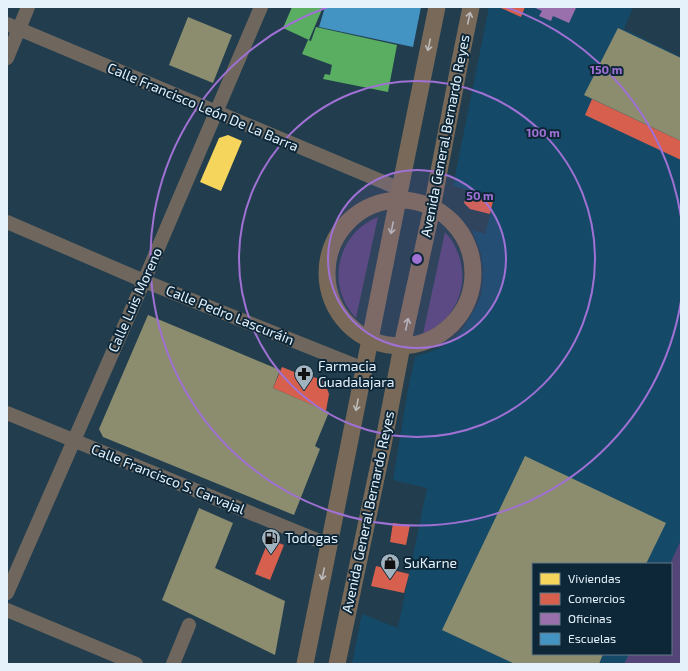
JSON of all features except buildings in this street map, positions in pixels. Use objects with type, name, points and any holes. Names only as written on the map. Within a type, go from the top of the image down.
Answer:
[{"type":"main road","points":[[304,664],[330,545],[437,7]]},
{"type":"main road","name":"Avenida General Bernardo Reyes","points":[[336,664],[432,208],[471,7]]},
{"type":"main road","points":[[399,194],[432,208],[448,218],[464,238],[471,258],[473,274],[468,300],[463,310],[445,331],[429,340],[402,346],[370,340],[353,329],[343,318],[333,302],[327,282],[327,267],[330,250],[338,234],[347,222],[358,213],[399,194]]},
{"type":"street","points":[[7,58],[13,27],[28,7]]},
{"type":"street","name":"Calle Luis Moreno","points":[[7,593],[144,281],[261,7]]},
{"type":"street","name":"Calle Francisco León De La Barra","points":[[13,27],[217,112],[399,194]]},
{"type":"street","name":"Calle Pedro Lascuráin","points":[[7,222],[144,281],[364,369]]},
{"type":"street","name":"Calle Francisco S. Carvajal","points":[[7,413],[330,545]]},
{"type":"street","points":[[7,610],[136,664]]},
{"type":"street","points":[[172,664],[189,625]]},
{"type":"shaded area","points":[[489,7],[633,7],[624,29],[681,57],[681,664],[352,664],[362,614],[398,628],[427,488],[393,480],[408,389],[415,357],[440,348],[454,339],[462,330],[476,307],[481,295],[483,267],[481,253],[472,230],[485,234],[495,197],[453,186]]},
{"type":"shaded area","points":[[378,217],[356,318],[346,305],[341,291],[339,276],[340,262],[345,248],[353,235],[364,225]]},
{"type":"shaded area","points":[[445,232],[454,245],[460,259],[462,274],[461,289],[456,303],[448,316],[437,326],[423,334]]},
{"type":"shaded area","points":[[681,540],[681,664],[624,664],[628,655],[672,655],[672,563],[670,563]]},
{"type":"place","name":"Farmacia Guadalajara","points":[[304,391]]},
{"type":"place","name":"Todogas","points":[[271,555]]},
{"type":"place","name":"SuKarne","points":[[390,580]]}]
